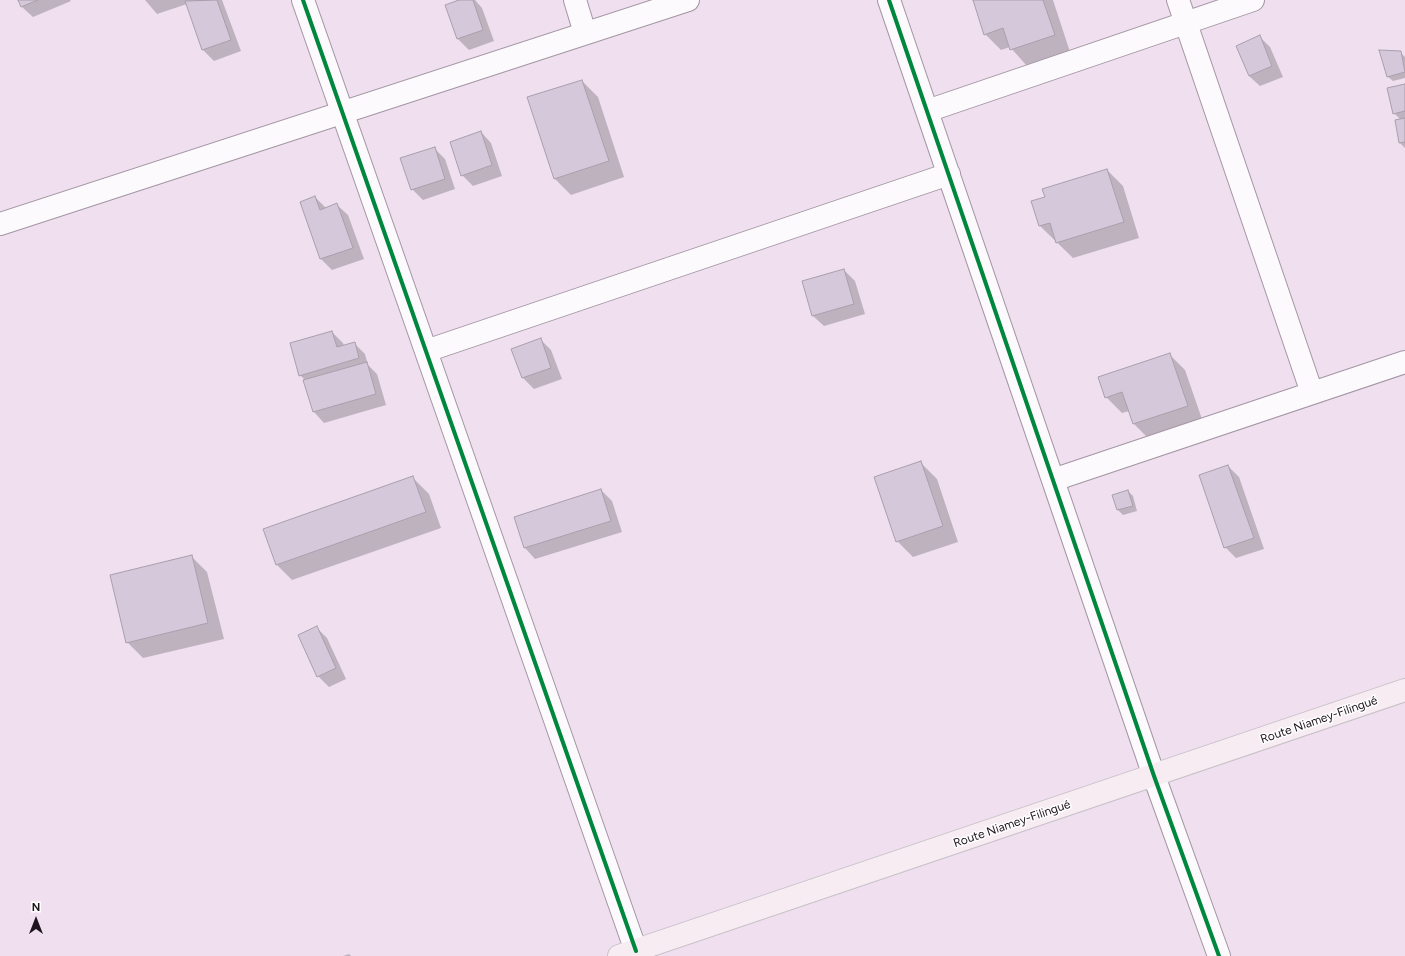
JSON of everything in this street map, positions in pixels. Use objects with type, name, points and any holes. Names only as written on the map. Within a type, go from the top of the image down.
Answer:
[{"type":"main road","name":"Route Niamey-Filingué","points":[[627,953],[1405,690]]},
{"type":"street","points":[[302,0],[426,351],[627,953]]},
{"type":"street","points":[[575,0],[586,33]]},
{"type":"street","points":[[0,224],[688,0]]},
{"type":"street","points":[[889,0],[1154,776],[1219,956]]},
{"type":"street","points":[[1178,0],[1312,393]]},
{"type":"street","points":[[927,112],[1253,0]]},
{"type":"street","points":[[426,351],[949,174]]},
{"type":"street","points":[[1053,480],[1405,362]]},
{"type":"building","points":[[18,0],[38,0],[21,7]]},
{"type":"building","points":[[217,0],[231,40],[202,50],[185,1]]},
{"type":"building","points":[[459,0],[473,0],[483,30],[457,39],[445,5]]},
{"type":"building","points":[[973,0],[1043,0],[1055,35],[1010,50],[1003,28],[984,35]]},
{"type":"building","points":[[1260,35],[1272,66],[1249,76],[1236,46]]},
{"type":"building","points":[[1379,50],[1401,51],[1405,72],[1387,77]]},
{"type":"building","points":[[582,80],[609,161],[554,179],[527,97]]},
{"type":"building","points":[[1405,84],[1405,111],[1393,114],[1387,88]]},
{"type":"building","points":[[1405,118],[1405,142],[1399,143],[1395,120]]},
{"type":"building","points":[[481,131],[492,165],[461,176],[450,142]]},
{"type":"building","points":[[435,147],[445,179],[411,190],[400,158]]},
{"type":"building","points":[[1107,169],[1124,222],[1056,243],[1050,223],[1039,226],[1031,201],[1045,197],[1042,189]]},
{"type":"building","points":[[315,196],[320,210],[337,203],[353,248],[320,259],[300,202]]},
{"type":"building","points":[[844,269],[854,304],[812,316],[802,281]]},
{"type":"building","points":[[332,331],[337,347],[355,342],[359,358],[299,376],[290,343]]},
{"type":"building","points":[[541,338],[551,368],[522,378],[511,349]]},
{"type":"building","points":[[1170,353],[1188,406],[1133,424],[1122,392],[1105,398],[1098,377]]},
{"type":"building","points":[[367,362],[376,394],[313,412],[303,380]]},
{"type":"building","points":[[921,461],[943,526],[896,542],[874,477]]},
{"type":"building","points":[[1228,465],[1254,538],[1224,548],[1199,475]]},
{"type":"building","points":[[413,476],[426,512],[276,565],[263,529]]},
{"type":"building","points":[[601,489],[611,521],[524,548],[514,517]]},
{"type":"building","points":[[1128,490],[1133,506],[1117,510],[1112,495]]},
{"type":"building","points":[[192,555],[208,623],[126,643],[110,575]]},
{"type":"building","points":[[317,626],[336,668],[317,677],[298,635]]},
{"type":"cycle path","points":[[303,0],[636,951]]},
{"type":"cycle path","points":[[889,0],[1154,776],[1219,956]]}]
